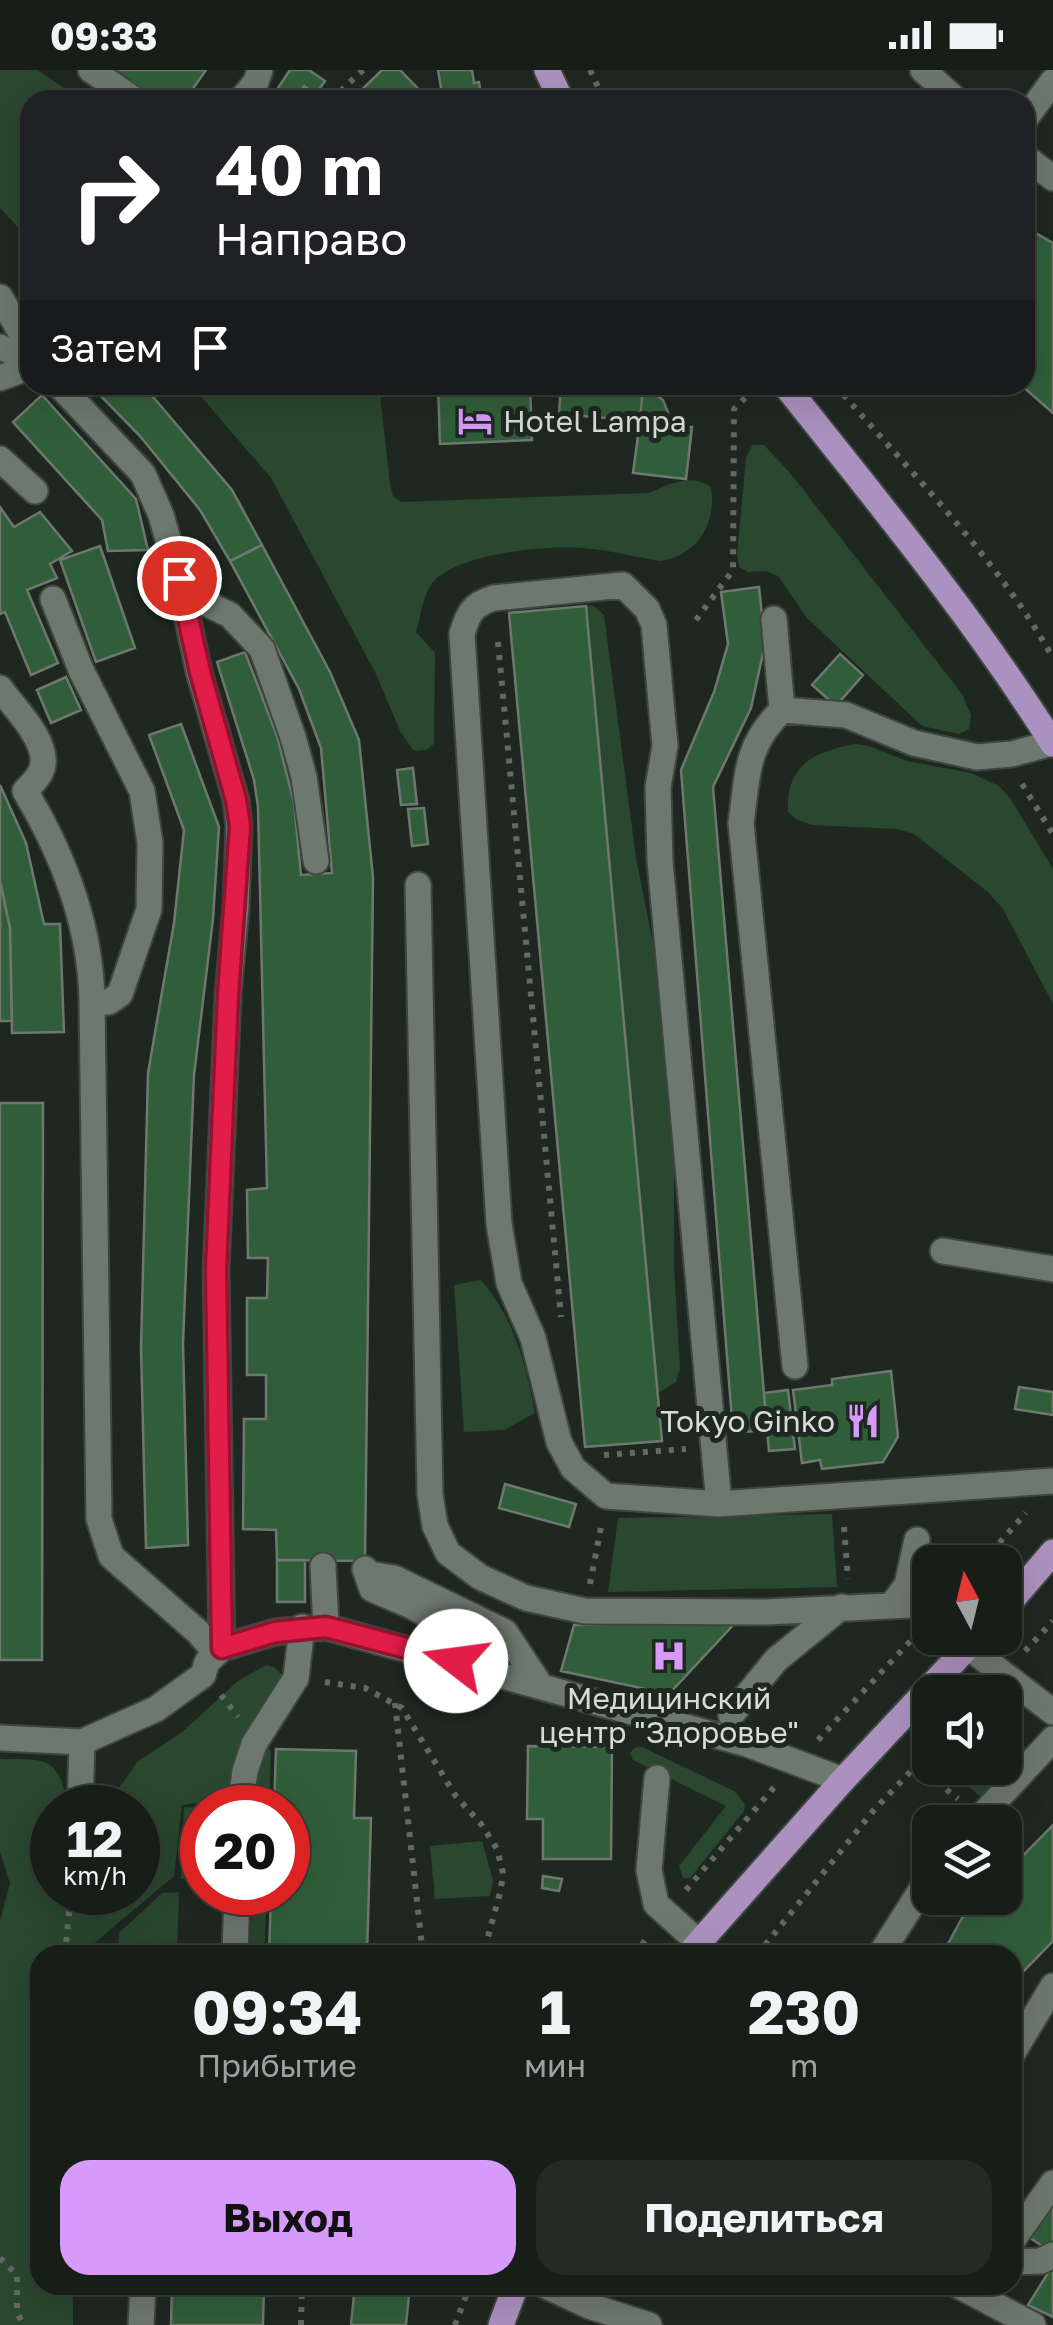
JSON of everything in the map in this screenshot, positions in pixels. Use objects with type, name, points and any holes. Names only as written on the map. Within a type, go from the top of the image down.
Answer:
[{"type":"main road","points":[[793,395],[944,586],[1053,743]]},
{"type":"main road","points":[[1022,1587],[1053,1552]]},
{"type":"main road","points":[[695,1945],[960,1655]]},
{"type":"main road","points":[[501,2325],[512,2295]]},
{"type":"main road","points":[[514,2325],[516,2295]]},
{"type":"street","points":[[90,70],[120,90]]},
{"type":"street","points":[[923,70],[945,90]]},
{"type":"street","points":[[1035,105],[1053,81]]},
{"type":"street","points":[[0,298],[20,331]]},
{"type":"street","points":[[69,395],[143,474],[161,515],[240,826],[216,1270],[213,1658]]},
{"type":"street","points":[[0,459],[34,491]]},
{"type":"street","points":[[719,1504],[660,861],[658,787],[665,746],[654,625],[647,608],[623,585],[494,598],[479,602],[468,613],[462,634],[499,1224],[509,1283],[533,1338],[559,1442],[573,1468],[606,1496],[719,1504],[1053,1481]]},
{"type":"street","points":[[182,590],[230,615],[262,649],[294,737],[316,861]]},
{"type":"street","points":[[54,598],[81,670],[142,792],[150,843],[148,910],[120,994],[109,1002],[92,1002]]},
{"type":"street","points":[[774,619],[782,710]]},
{"type":"street","points":[[0,688],[37,739],[44,763],[25,791],[60,859],[86,930],[92,1002],[99,1519],[111,1556],[198,1632],[213,1658]]},
{"type":"street","points":[[795,1366],[741,822],[752,749],[782,710],[846,714],[914,743],[977,757],[1053,743]]},
{"type":"street","points":[[418,884],[430,1494],[435,1526],[448,1553],[507,1591],[585,1611],[766,1612],[912,1605]]},
{"type":"street","points":[[943,1250],[1053,1269]]},
{"type":"street","points":[[892,1606],[907,1584],[917,1540]]},
{"type":"street","points":[[243,1785],[254,1744],[296,1678],[314,1627],[323,1566]]},
{"type":"street","points":[[456,1661],[452,1643],[440,1624],[372,1589],[370,1570],[504,1632],[540,1685]]},
{"type":"street","points":[[731,1715],[776,1660],[841,1608]]},
{"type":"street","points":[[0,1738],[82,1742],[156,1710],[213,1658],[314,1627],[456,1661],[748,1744],[843,1780]]},
{"type":"street","points":[[987,1655],[1053,1712]]},
{"type":"street","points":[[993,1805],[1053,1740]]},
{"type":"street","points":[[81,1785],[82,1742]]},
{"type":"street","points":[[656,1778],[649,1870],[656,1904],[690,1945]]},
{"type":"street","points":[[886,1945],[912,1904]]},
{"type":"street","points":[[235,1945],[236,1915]]},
{"type":"street","points":[[1022,2037],[1053,1986]]},
{"type":"street","points":[[1022,2227],[1053,2183]]},
{"type":"street","points":[[1022,2261],[1053,2255]]},
{"type":"street","points":[[142,2325],[143,2295]]},
{"type":"street","points":[[565,2295],[649,2325]]},
{"type":"street","points":[[976,2295],[1033,2325]]},
{"type":"path","points":[[342,90],[363,70]]},
{"type":"path","points":[[696,620],[733,570],[734,409],[748,395]]},
{"type":"path","points":[[845,395],[976,549],[1036,628],[1053,658]]},
{"type":"path","points":[[494,598],[553,1224]]},
{"type":"path","points":[[1004,755],[1053,834]]},
{"type":"path","points":[[590,1456],[713,1446]]},
{"type":"path","points":[[997,1545],[1027,1511]]},
{"type":"path","points":[[591,1580],[600,1528]]},
{"type":"path","points":[[213,1658],[254,1744]]},
{"type":"path","points":[[296,1678],[353,1685],[395,1702],[420,1732],[430,1758],[498,1850],[501,1889],[486,1945]]},
{"type":"path","points":[[395,1702],[423,1945]]},
{"type":"path","points":[[765,1945],[874,1810],[912,1769]]},
{"type":"path","points":[[939,1785],[962,1805]]},
{"type":"path","points":[[67,1945],[69,1915]]},
{"type":"path","points":[[0,2258],[16,2275],[17,2312],[22,2325]]},
{"type":"path","points":[[301,2325],[302,2295]]},
{"type":"path","points":[[455,2325],[466,2295]]},
{"type":"green space","points":[[0,70],[38,70],[67,90],[20,90],[20,229],[0,208]]},
{"type":"green space","points":[[200,395],[380,395],[390,484],[393,496],[401,502],[649,493],[688,480],[711,487],[712,500],[702,535],[673,558],[660,561],[583,548],[527,550],[483,557],[447,571],[434,581],[416,632],[435,653],[434,744],[426,750],[414,751],[400,731],[376,674],[271,478]]},
{"type":"green space","points":[[752,445],[764,445],[791,474],[962,694],[971,715],[969,729],[959,734],[922,726],[807,618],[778,576],[739,567],[746,458]]},
{"type":"green space","points":[[586,606],[594,606],[604,615],[636,858],[653,943],[674,1159],[674,1266],[680,1369],[676,1382],[658,1393]]},
{"type":"green space","points":[[856,744],[907,761],[971,773],[999,786],[1010,798],[1053,869],[1053,1004],[1003,909],[988,892],[914,834],[897,829],[812,825],[788,812],[792,782],[806,763],[828,751]]},
{"type":"green space","points":[[481,1280],[502,1310],[517,1342],[535,1413],[504,1430],[464,1432],[454,1285]]},
{"type":"green space","points":[[832,1514],[837,1587],[608,1592],[618,1518]]},
{"type":"green space","points":[[266,1665],[281,1674],[244,1745],[229,1785],[180,1785],[174,1876],[160,1888],[160,1785],[121,1785],[137,1762],[181,1733],[238,1681]]},
{"type":"green space","points":[[642,1747],[734,1791],[745,1804],[744,1811],[690,1878],[683,1878],[679,1866],[726,1806],[633,1760],[630,1753]]},
{"type":"green space","points":[[258,1750],[271,1751],[270,1785],[257,1785]]},
{"type":"green space","points":[[0,1759],[40,1761],[49,1764],[62,1785],[30,1785],[30,1915],[128,1915],[92,1945],[30,1945],[30,2295],[73,2295],[73,2325],[0,2325],[0,1921],[10,1883],[0,1852]]},
{"type":"green space","points":[[967,1785],[998,1785],[990,1797],[980,1796]]},
{"type":"green space","points":[[482,1841],[493,1880],[490,1896],[435,1899],[430,1846]]},
{"type":"green space","points":[[179,1892],[177,1945],[118,1945],[119,1933],[138,1915],[160,1915],[160,1895]]},
{"type":"green space","points":[[252,1915],[266,1915],[264,1945],[250,1945]]},
{"type":"building","points":[[111,70],[206,70],[192,90],[140,90]]},
{"type":"building","points":[[290,70],[309,70],[325,81],[319,90],[304,86],[301,90],[277,90]]},
{"type":"building","points":[[382,70],[400,70],[419,90],[361,90]]},
{"type":"building","points":[[438,70],[472,70],[474,83],[479,82],[480,90],[441,90]]},
{"type":"building","points":[[1035,233],[1053,243],[1053,413],[1032,395]]},
{"type":"building","points":[[42,395],[136,499],[148,550],[108,551],[102,520],[13,422]]},
{"type":"building","points":[[100,395],[151,395],[232,490],[262,545],[230,561],[200,510],[140,436]]},
{"type":"building","points":[[438,395],[530,395],[532,440],[440,444]]},
{"type":"building","points":[[560,395],[642,395],[640,421],[559,414]]},
{"type":"building","points":[[642,395],[656,395],[663,400],[673,425],[640,421]]},
{"type":"building","points":[[640,421],[692,427],[686,479],[633,473]]},
{"type":"building","points":[[0,507],[14,527],[40,512],[72,551],[50,564],[57,578],[27,590],[58,663],[31,675],[5,612],[0,614]]},
{"type":"building","points":[[262,545],[330,672],[359,740],[373,877],[365,1561],[277,1560],[276,1530],[243,1529],[244,1419],[266,1419],[266,1375],[247,1375],[247,1298],[267,1298],[268,1258],[248,1258],[247,1190],[267,1188],[258,807],[254,780],[217,662],[245,652],[277,736],[294,803],[301,875],[332,873],[321,748],[299,689],[230,561]]},
{"type":"building","points":[[100,546],[135,648],[96,662],[60,560]]},
{"type":"building","points":[[759,587],[765,644],[751,708],[713,787],[767,1430],[733,1433],[681,770],[714,692],[728,644],[721,592]]},
{"type":"building","points":[[586,606],[662,1441],[585,1447],[509,613]]},
{"type":"building","points":[[840,654],[863,675],[836,706],[812,685]]},
{"type":"building","points":[[66,677],[81,710],[51,723],[37,690]]},
{"type":"building","points":[[181,724],[219,827],[213,919],[194,1075],[183,1343],[188,1545],[146,1548],[141,1348],[148,1073],[174,923],[184,830],[149,735]]},
{"type":"building","points":[[413,768],[417,804],[401,805],[397,770]]},
{"type":"building","points":[[0,785],[26,843],[44,924],[60,924],[64,1032],[12,1033],[10,928],[0,881]]},
{"type":"building","points":[[424,808],[428,844],[412,846],[408,809]]},
{"type":"building","points":[[0,881],[10,928],[12,1021],[0,1021]]},
{"type":"building","points":[[0,1103],[43,1103],[42,1660],[0,1660]]},
{"type":"building","points":[[891,1371],[898,1437],[883,1462],[822,1469],[820,1460],[802,1463],[793,1390],[832,1385],[832,1379]]},
{"type":"building","points":[[1019,1387],[1053,1392],[1053,1415],[1015,1409]]},
{"type":"building","points":[[788,1390],[795,1449],[769,1451],[764,1393]]},
{"type":"building","points":[[505,1484],[576,1504],[569,1527],[499,1508]]},
{"type":"building","points":[[277,1560],[305,1560],[305,1602],[277,1602]]},
{"type":"building","points":[[737,1621],[669,1694],[561,1671],[574,1625]]},
{"type":"building","points":[[528,1746],[612,1747],[611,1859],[543,1859],[543,1819],[527,1819]]},
{"type":"building","points":[[276,1749],[356,1751],[354,1818],[371,1818],[367,1945],[269,1945],[270,1915],[310,1915],[310,1785],[275,1785]]},
{"type":"building","points":[[1053,1825],[1053,1941],[1022,1974],[1022,1945],[947,1945],[962,1918],[1022,1915],[1022,1857]]},
{"type":"building","points":[[543,1876],[562,1879],[559,1891],[542,1888]]},
{"type":"building","points":[[1053,2202],[1053,2253],[1030,2238]]},
{"type":"building","points":[[1053,2265],[1053,2317],[1028,2305]]},
{"type":"building","points":[[172,2295],[264,2295],[263,2325],[171,2325]]},
{"type":"building","points":[[354,2295],[409,2295],[406,2325],[351,2325]]},
{"type":"place","name":"Hotel Lampa","points":[[475,421]]},
{"type":"place","name":"Tokyo Ginko","points":[[863,1421]]},
{"type":"place","name":"Медицинский центр \"Здоровье\"","points":[[669,1656]]},
{"type":"route","points":[[179,578],[240,826],[216,1270],[222,1648],[275,1632],[326,1627],[456,1661]]}]
